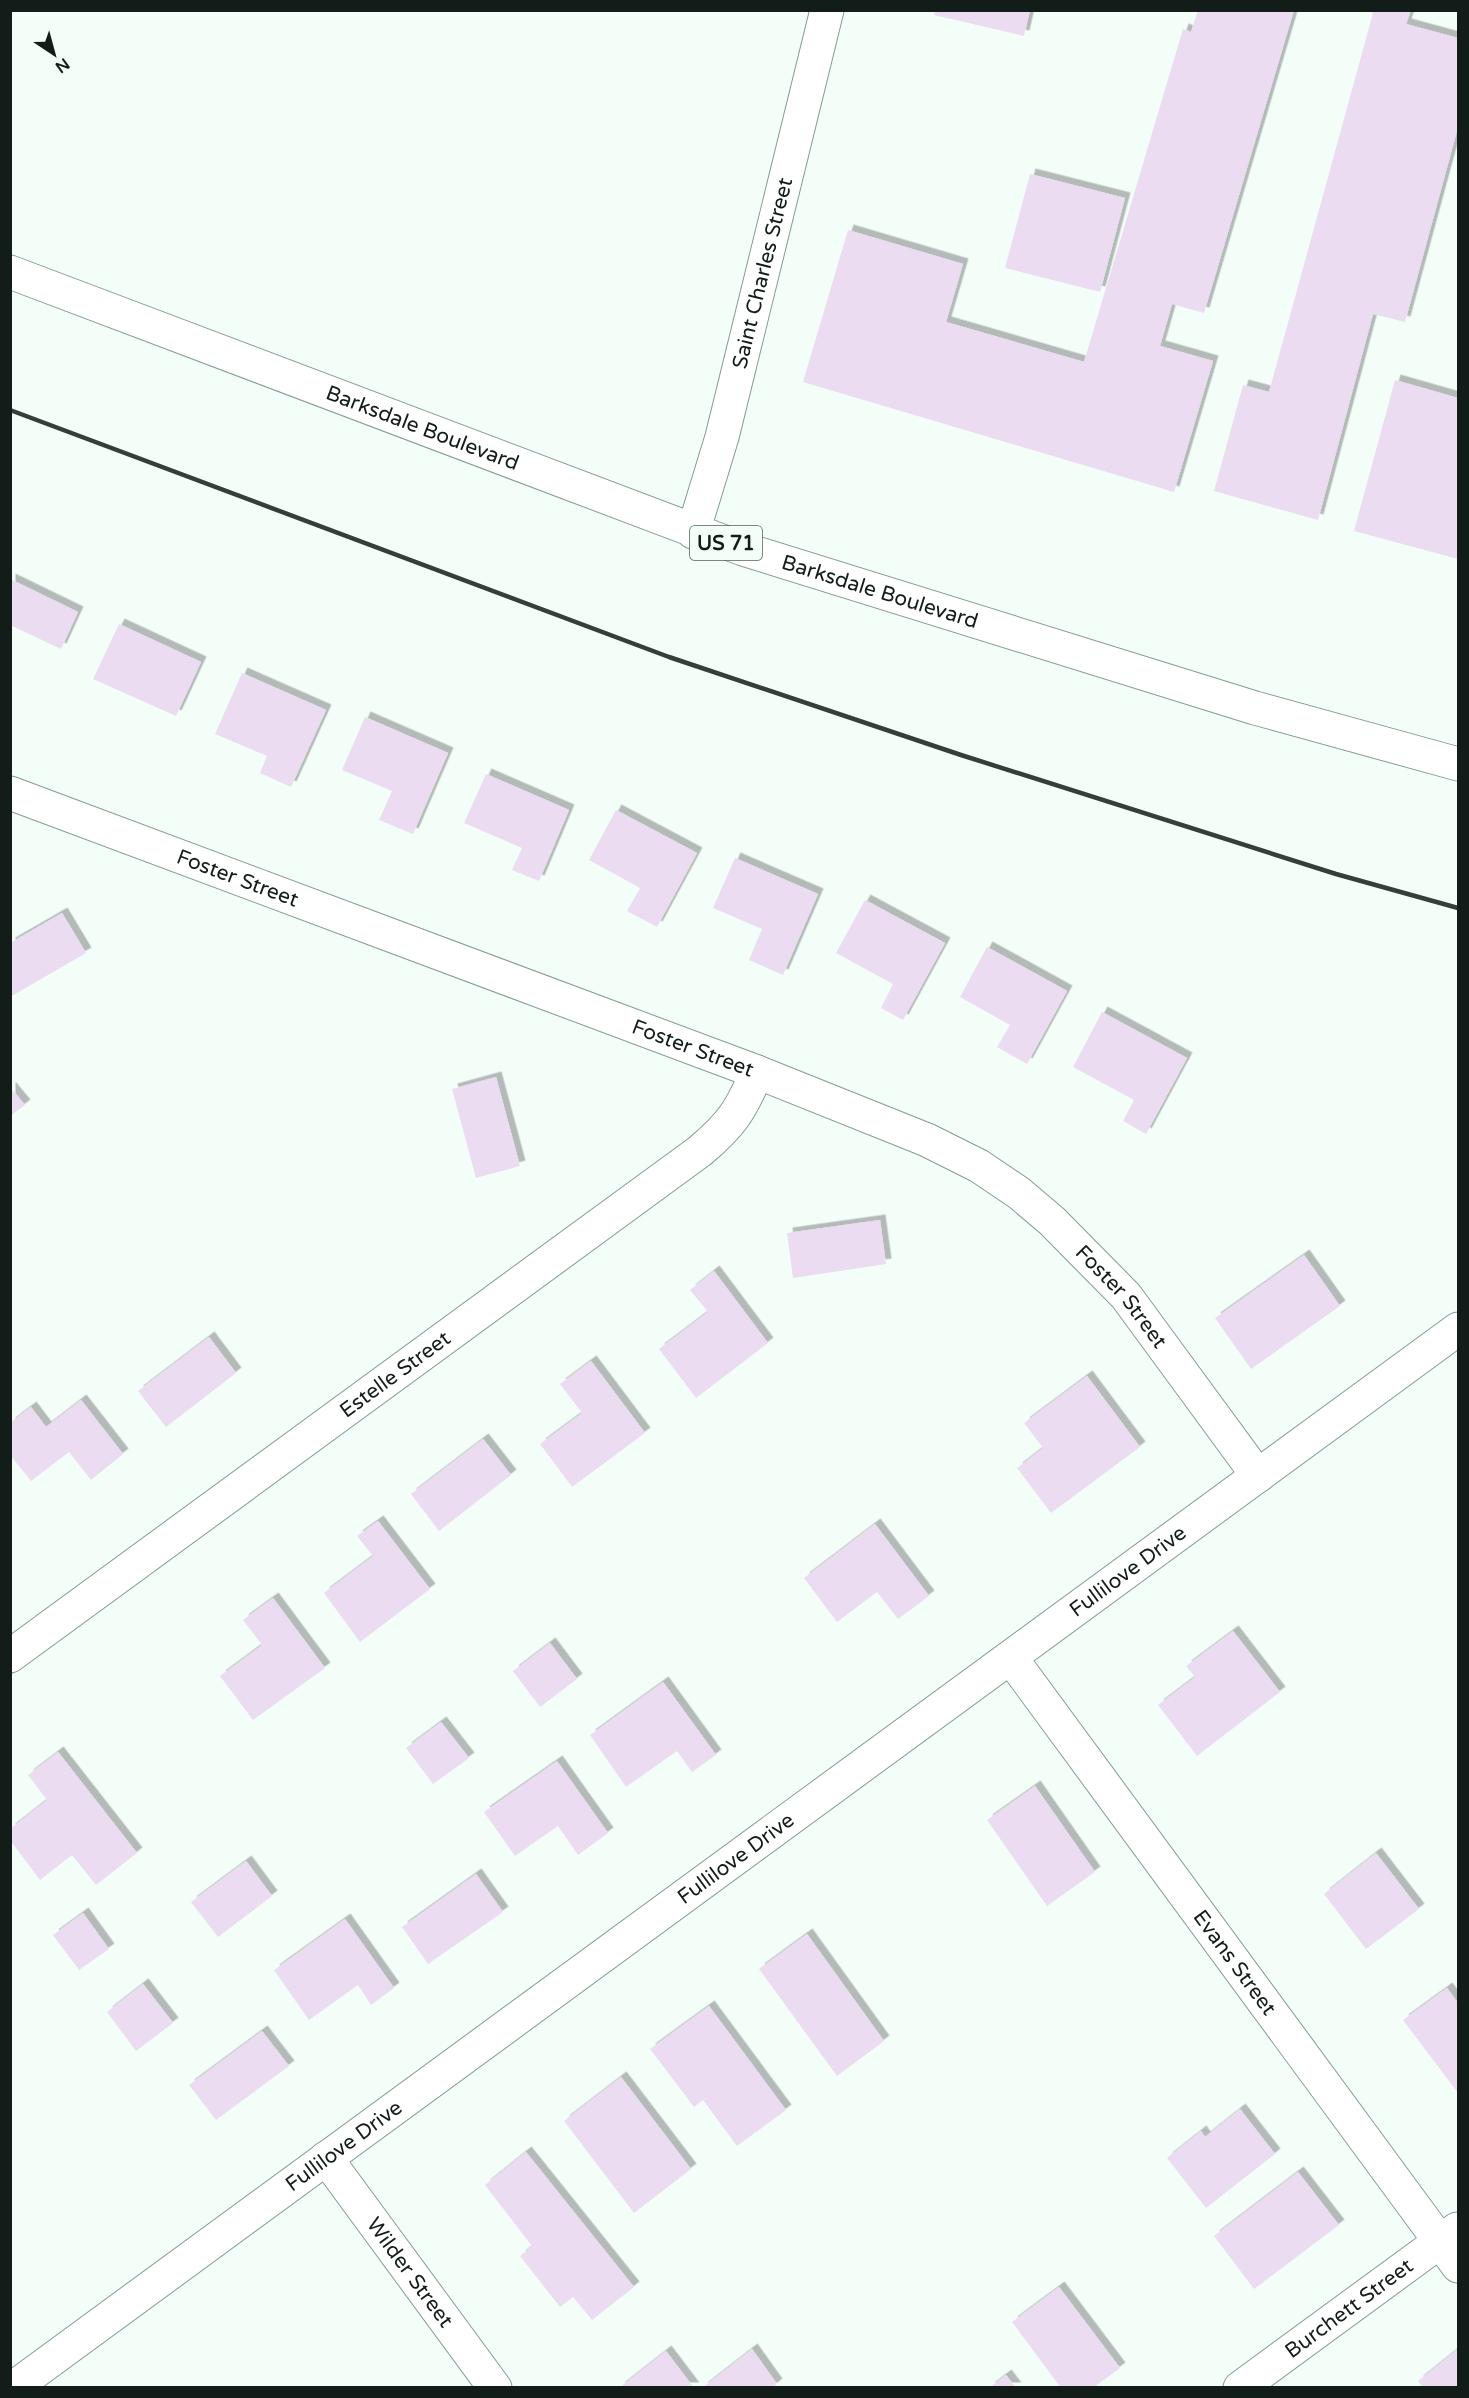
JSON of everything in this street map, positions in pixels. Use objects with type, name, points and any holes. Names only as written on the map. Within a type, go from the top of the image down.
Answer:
[{"type":"street","name":"Saint Charles Street","points":[[693,532],[722,437],[827,10]]},
{"type":"street","name":"Barksdale Boulevard","points":[[10,272],[693,532],[1244,704],[1458,764]]},
{"type":"street","name":"Foster Street","points":[[10,793],[757,1072],[927,1140],[979,1166],[1019,1193],[1081,1248],[1126,1296],[1258,1476]]},
{"type":"street","name":"Estelle Street","points":[[10,1656],[700,1151],[726,1129],[743,1106],[757,1072]]},
{"type":"street","name":"Fullilove Drive","points":[[13,2388],[1458,1329]]},
{"type":"street","name":"Evans Street","points":[[1011,1658],[1452,2246]]},
{"type":"street","name":"Wilder Street","points":[[326,2158],[495,2388]]},
{"type":"street","name":"Burchett Street","points":[[1240,2388],[1452,2246]]},
{"type":"building","points":[[935,10],[1030,10],[1024,36],[934,15]]},
{"type":"building","points":[[1198,10],[1294,10],[1204,313],[1172,304],[1160,346],[1213,361],[1174,492],[803,382],[848,230],[963,264],[946,322],[1084,362],[1183,29],[1191,32]]},
{"type":"building","points":[[1368,10],[1411,10],[1406,24],[1458,38],[1458,127],[1405,322],[1373,314],[1318,520],[1214,491],[1243,385],[1269,392],[1373,13]]},
{"type":"building","points":[[1030,174],[1125,198],[1100,292],[1005,268]]},
{"type":"building","points":[[1395,380],[1458,398],[1458,559],[1354,531]]},
{"type":"building","points":[[10,579],[78,612],[61,649],[10,625]]},
{"type":"building","points":[[119,624],[201,662],[176,716],[93,679]]},
{"type":"building","points":[[242,673],[326,710],[291,787],[260,773],[267,756],[215,734]]},
{"type":"building","points":[[365,717],[448,753],[413,834],[379,820],[392,791],[342,770]]},
{"type":"building","points":[[486,774],[569,810],[539,881],[512,870],[522,848],[464,823]]},
{"type":"building","points":[[616,810],[697,853],[657,927],[627,911],[640,888],[589,860]]},
{"type":"building","points":[[735,858],[818,894],[783,975],[749,960],[762,929],[713,908]]},
{"type":"building","points":[[865,900],[945,943],[903,1020],[881,1008],[893,984],[836,953]]},
{"type":"building","points":[[62,913],[86,953],[10,997],[10,943]]},
{"type":"building","points":[[987,947],[1067,991],[1027,1064],[997,1047],[1010,1025],[960,997]]},
{"type":"building","points":[[1102,1012],[1187,1058],[1146,1134],[1123,1121],[1134,1100],[1073,1067]]},
{"type":"building","points":[[496,1077],[520,1166],[476,1178],[452,1089]]},
{"type":"building","points":[[10,1087],[25,1105],[10,1116]]},
{"type":"building","points":[[880,1220],[886,1264],[793,1278],[787,1233]]},
{"type":"building","points":[[1304,1255],[1340,1306],[1251,1369],[1215,1318]]},
{"type":"building","points":[[714,1271],[768,1343],[696,1398],[659,1349],[708,1312],[690,1290]]},
{"type":"building","points":[[209,1337],[236,1373],[166,1427],[138,1391]]},
{"type":"building","points":[[591,1361],[645,1433],[572,1487],[540,1444],[582,1413],[560,1384]]},
{"type":"building","points":[[1087,1376],[1140,1447],[1051,1513],[1017,1468],[1043,1448],[1024,1423]]},
{"type":"building","points":[[81,1400],[123,1454],[91,1480],[69,1452],[31,1481],[10,1455],[10,1423],[31,1407],[46,1427]]},
{"type":"building","points":[[483,1439],[511,1475],[439,1531],[411,1494]]},
{"type":"building","points":[[378,1521],[430,1589],[360,1642],[324,1593],[373,1556],[357,1536]]},
{"type":"building","points":[[875,1524],[929,1596],[898,1619],[877,1592],[837,1622],[804,1578]]},
{"type":"building","points":[[273,1598],[325,1668],[253,1720],[220,1676],[262,1645],[243,1620]]},
{"type":"building","points":[[1233,1631],[1280,1692],[1197,1756],[1158,1705],[1195,1677],[1186,1666]]},
{"type":"building","points":[[550,1643],[577,1679],[540,1707],[513,1671]]},
{"type":"building","points":[[663,1682],[716,1755],[692,1772],[677,1751],[626,1787],[590,1735]]},
{"type":"building","points":[[441,1722],[469,1758],[433,1784],[406,1748]]},
{"type":"building","points":[[58,1752],[137,1853],[96,1885],[72,1855],[40,1880],[10,1840],[10,1829],[47,1800],[28,1775]]},
{"type":"building","points":[[557,1761],[608,1833],[578,1855],[558,1826],[515,1856],[484,1812]]},
{"type":"building","points":[[1035,1786],[1095,1872],[1047,1906],[987,1820]]},
{"type":"building","points":[[1376,1853],[1419,1909],[1366,1949],[1324,1894]]},
{"type":"building","points":[[246,1861],[272,1896],[218,1937],[191,1902]]},
{"type":"building","points":[[476,1874],[503,1912],[428,1964],[402,1927]]},
{"type":"building","points":[[83,1913],[109,1949],[79,1970],[53,1935]]},
{"type":"building","points":[[345,1919],[394,1988],[371,2005],[358,1985],[309,2020],[274,1970]]},
{"type":"building","points":[[807,1934],[884,2041],[837,2076],[759,1969]]},
{"type":"building","points":[[143,1984],[173,2023],[136,2051],[107,2012]]},
{"type":"building","points":[[1447,1988],[1458,2003],[1458,2093],[1403,2020]]},
{"type":"building","points":[[709,2006],[786,2110],[737,2146],[703,2100],[694,2107],[650,2049]]},
{"type":"building","points":[[262,2031],[289,2066],[216,2120],[189,2085]]},
{"type":"building","points":[[621,2077],[691,2169],[634,2213],[564,2121]]},
{"type":"building","points":[[1240,2109],[1275,2154],[1206,2208],[1167,2158],[1201,2131],[1205,2137]]},
{"type":"building","points":[[526,2152],[634,2287],[592,2320],[573,2297],[560,2307],[520,2256],[532,2246],[485,2185]]},
{"type":"building","points":[[1298,2172],[1339,2225],[1254,2289],[1214,2236]]},
{"type":"building","points":[[1059,2287],[1120,2368],[1093,2388],[1061,2388],[1012,2322]]},
{"type":"building","points":[[752,2349],[777,2384],[772,2388],[702,2388]]},
{"type":"building","points":[[1458,2349],[1458,2388],[1423,2388],[1418,2381]]},
{"type":"building","points":[[666,2351],[694,2388],[619,2388]]},
{"type":"building","points":[[1006,2375],[1016,2388],[989,2388]]},
{"type":"railway","points":[[10,410],[669,657],[961,755],[1336,874],[1458,908]]}]
